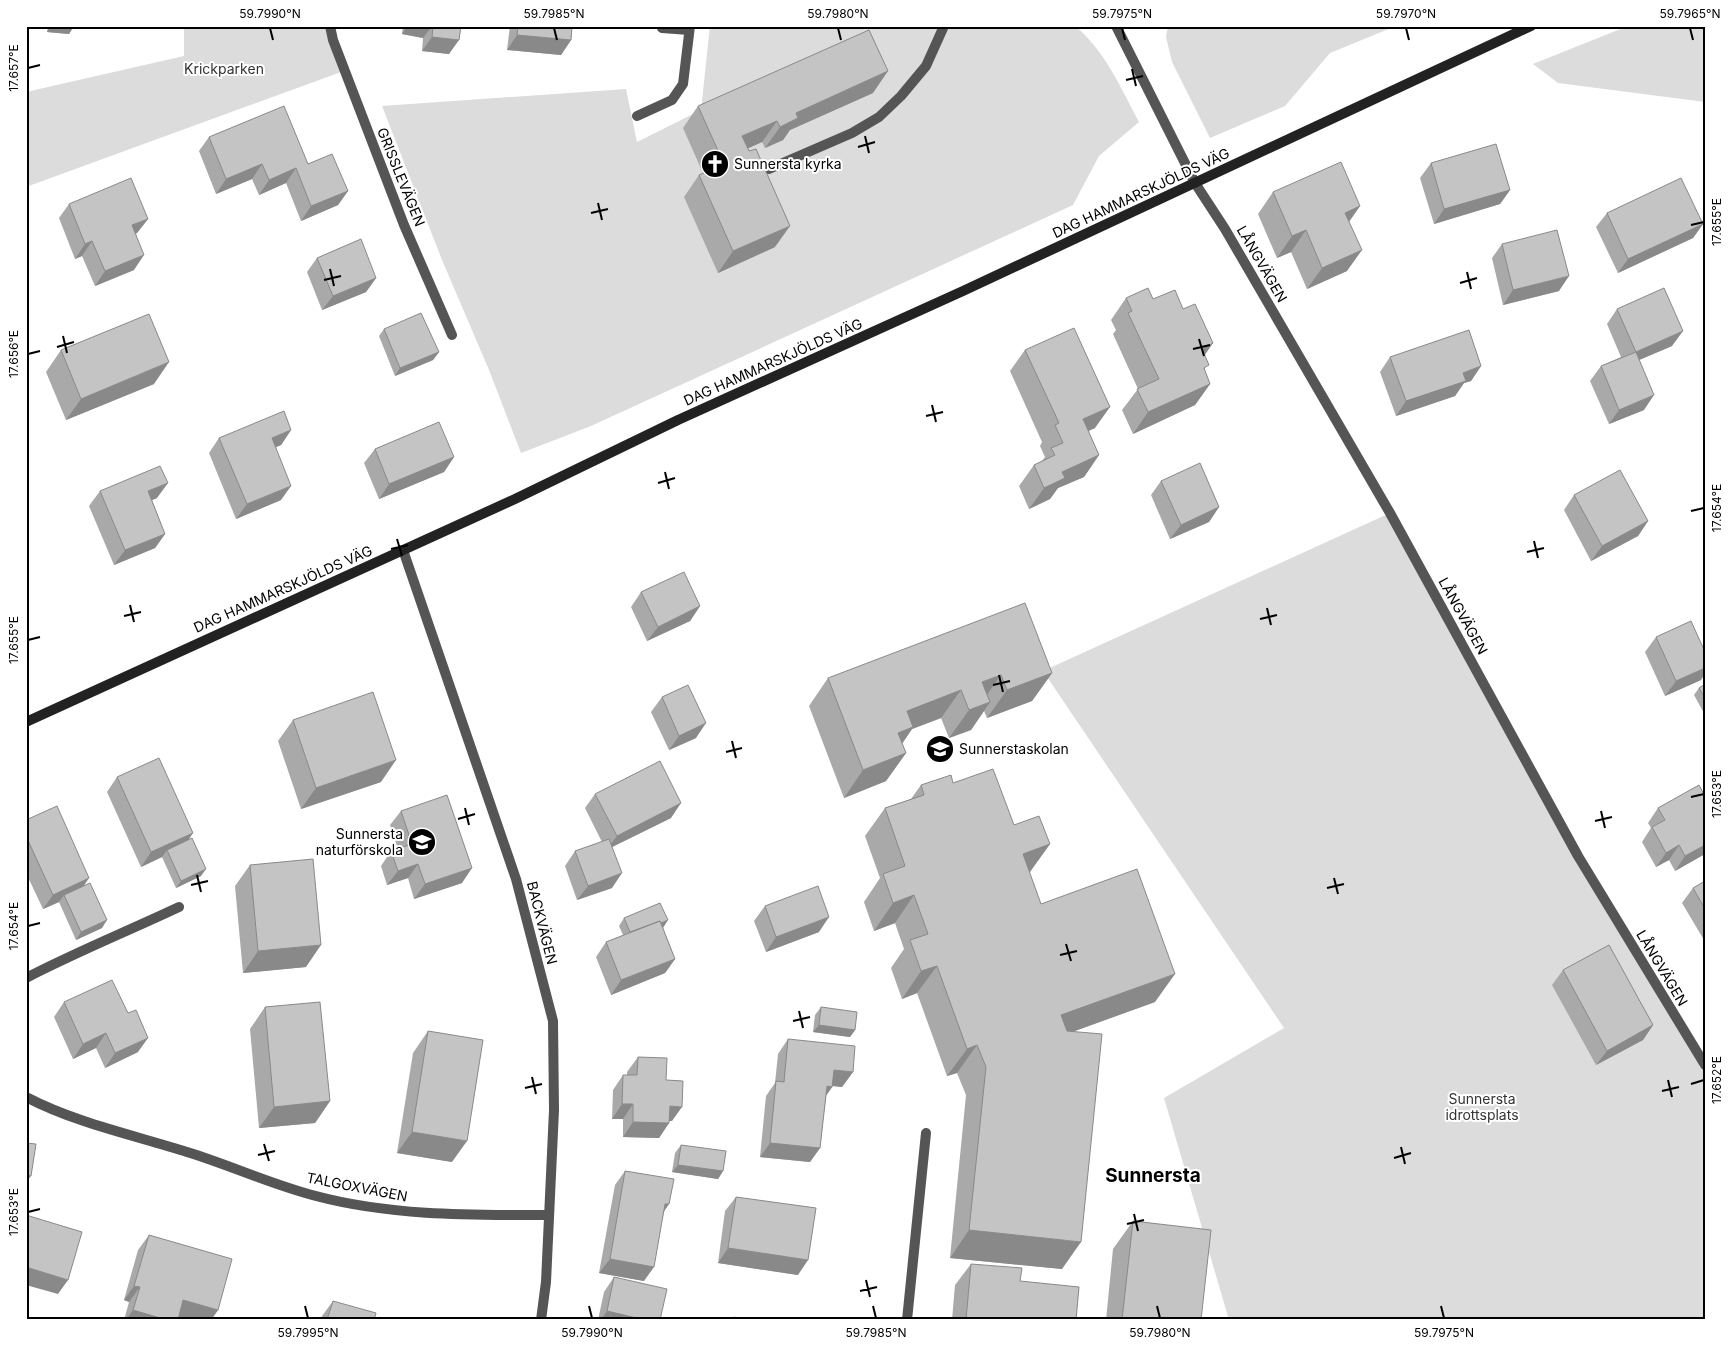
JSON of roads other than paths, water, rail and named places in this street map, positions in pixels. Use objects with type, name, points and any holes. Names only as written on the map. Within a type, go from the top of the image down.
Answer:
[{"type":"main road","name":"DAG HAMMARSKJÖLDS VÄG","points":[[26,722],[403,550],[678,420],[962,291],[1531,26]]},
{"type":"street","name":"GRISSLEVÄGEN","points":[[330,26],[338,56],[401,216],[452,335]]},
{"type":"street","points":[[768,169],[852,133],[879,117],[901,96],[926,66],[944,26]]},
{"type":"street","name":"LÅNGVÄGEN","points":[[1116,26],[1194,183],[1230,237],[1390,513],[1578,856],[1705,1065]]},
{"type":"street","points":[[637,116],[672,100],[683,84],[689,28],[662,28]]},
{"type":"street","name":"BACKVÄGEN","points":[[403,550],[516,879],[553,1021],[554,1110],[546,1282],[541,1320]]},
{"type":"street","points":[[26,978],[60,960],[118,936],[179,907]]},
{"type":"street","name":"TALGOXVÄGEN","points":[[26,1097],[95,1125],[188,1152],[315,1196],[408,1211],[472,1215],[548,1215]]},
{"type":"street","points":[[907,1320],[926,1133]]},
{"type":"place","name":"Sunnersta kyrka","points":[[715,164]]},
{"type":"place","name":"Sunnerstaskolan","points":[[940,749]]},
{"type":"place","name":"Sunnersta naturförskola","points":[[422,842]]},
{"type":"district","name":"Sunnersta","points":[[1153,1175]]},
{"type":"park label","name":"Krickparken","points":[[224,69]]},
{"type":"park label","name":"Sunnersta idrottsplats","points":[[1482,1108]]}]
